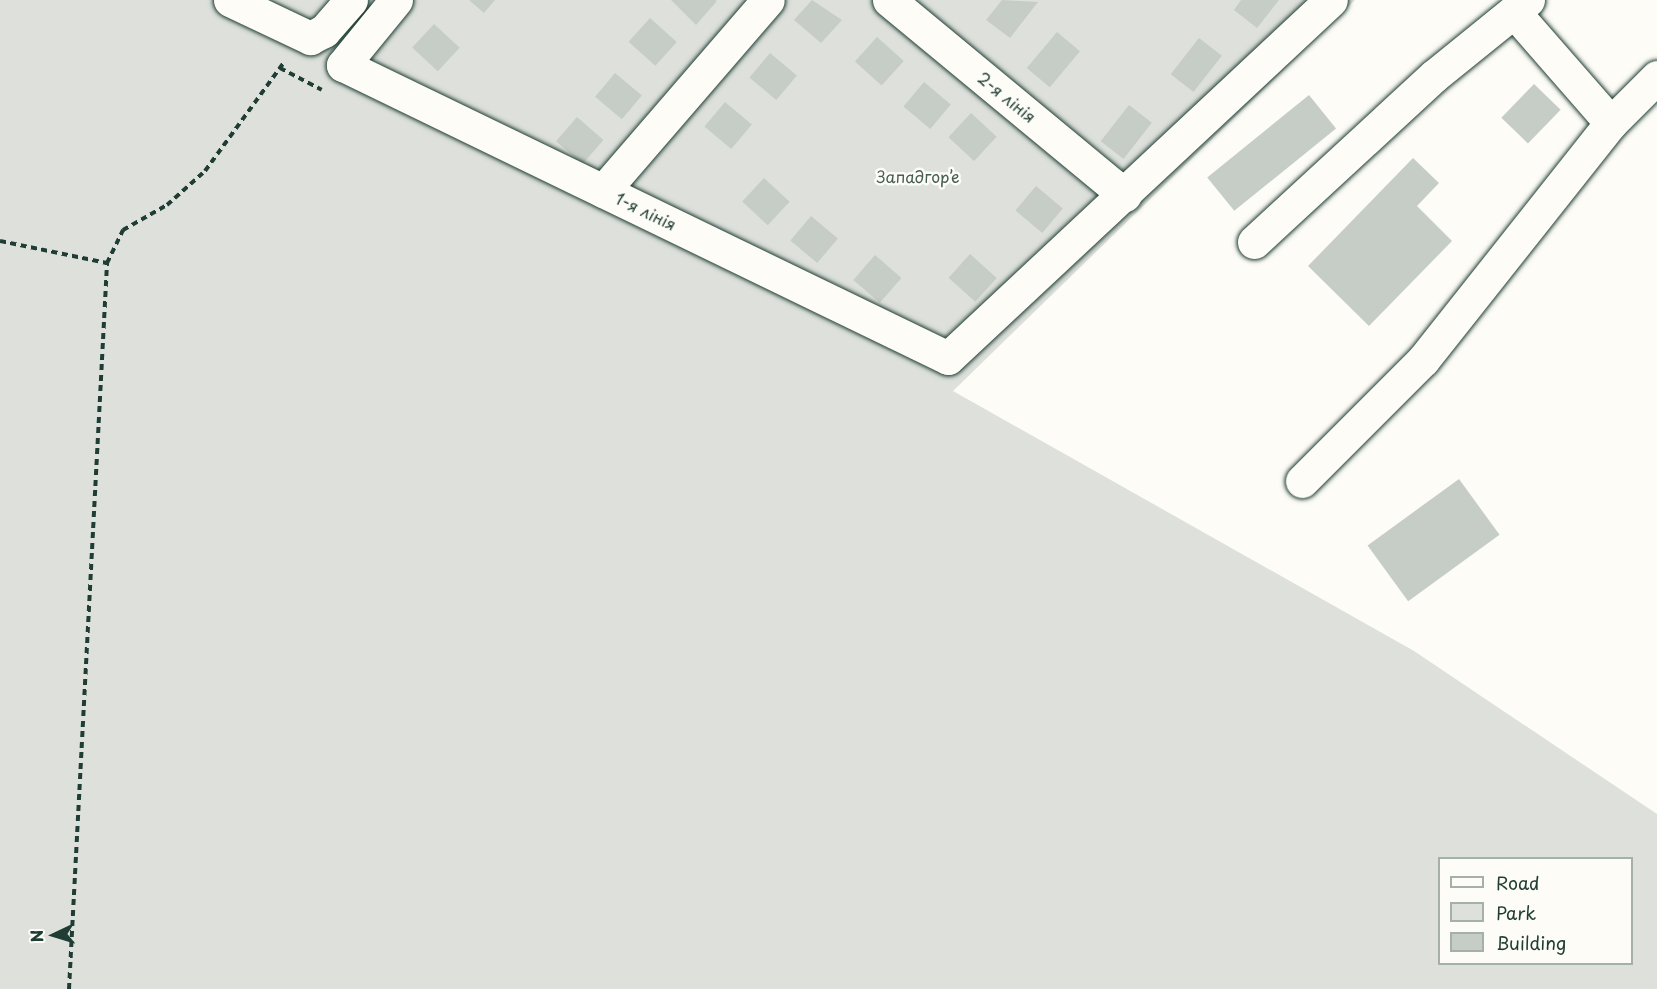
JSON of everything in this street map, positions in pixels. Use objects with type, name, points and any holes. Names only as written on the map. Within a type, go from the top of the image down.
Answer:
[{"type":"street","name":"1-я лінія","points":[[230,0],[312,34],[603,191],[948,358],[1125,195]]},
{"type":"street","points":[[312,34],[351,0]]},
{"type":"street","points":[[351,54],[396,0]]},
{"type":"street","points":[[603,191],[768,0]]},
{"type":"street","name":"2-я лінія","points":[[889,0],[1125,195]]},
{"type":"street","points":[[1125,195],[1331,0]]},
{"type":"street","points":[[1254,242],[1434,76],[1521,7],[1611,123]]},
{"type":"street","points":[[1302,481],[1424,360],[1611,123],[1657,77]]},
{"type":"path","points":[[69,989],[107,263],[123,230],[167,205],[206,171],[312,34]]},
{"type":"path","points":[[0,241],[107,263]]},
{"type":"green space","name":"Западгорʼе","points":[[0,0],[1355,0],[953,391],[1414,651],[1657,814],[1657,989],[0,989]]},
{"type":"building","points":[[469,0],[495,0],[484,13]]},
{"type":"building","points":[[671,0],[715,0],[717,1],[696,25]]},
{"type":"building","points":[[812,0],[842,20],[821,43],[794,20]]},
{"type":"building","points":[[1002,0],[1038,2],[1010,38],[986,20]]},
{"type":"building","points":[[1241,0],[1279,0],[1257,28],[1234,10]]},
{"type":"building","points":[[650,18],[677,42],[655,66],[629,42]]},
{"type":"building","points":[[434,24],[460,48],[438,71],[412,47]]},
{"type":"building","points":[[1057,32],[1080,51],[1050,87],[1027,68]]},
{"type":"building","points":[[877,37],[904,61],[882,86],[855,62]]},
{"type":"building","points":[[1199,38],[1222,56],[1194,92],[1171,74]]},
{"type":"building","points":[[770,53],[797,75],[776,100],[749,78]]},
{"type":"building","points":[[615,73],[642,95],[622,119],[595,97]]},
{"type":"building","points":[[924,82],[951,104],[930,129],[903,107]]},
{"type":"building","points":[[1534,84],[1561,110],[1528,144],[1501,118]]},
{"type":"building","points":[[1309,95],[1336,128],[1234,211],[1207,177]]},
{"type":"building","points":[[725,102],[752,124],[731,149],[704,127]]},
{"type":"building","points":[[1129,105],[1152,123],[1124,159],[1101,141]]},
{"type":"building","points":[[971,113],[997,137],[974,161],[948,137]]},
{"type":"building","points":[[577,117],[603,140],[582,164],[556,141]]},
{"type":"building","points":[[1413,158],[1439,183],[1417,206],[1452,241],[1369,326],[1308,266]]},
{"type":"building","points":[[764,178],[790,202],[768,225],[742,201]]},
{"type":"building","points":[[1036,186],[1063,208],[1042,233],[1015,211]]},
{"type":"building","points":[[811,216],[838,238],[817,263],[790,241]]},
{"type":"building","points":[[970,254],[997,278],[975,302],[949,278]]},
{"type":"building","points":[[875,255],[901,278],[880,303],[853,280]]},
{"type":"building","points":[[1459,479],[1500,535],[1408,601],[1368,545]]}]
